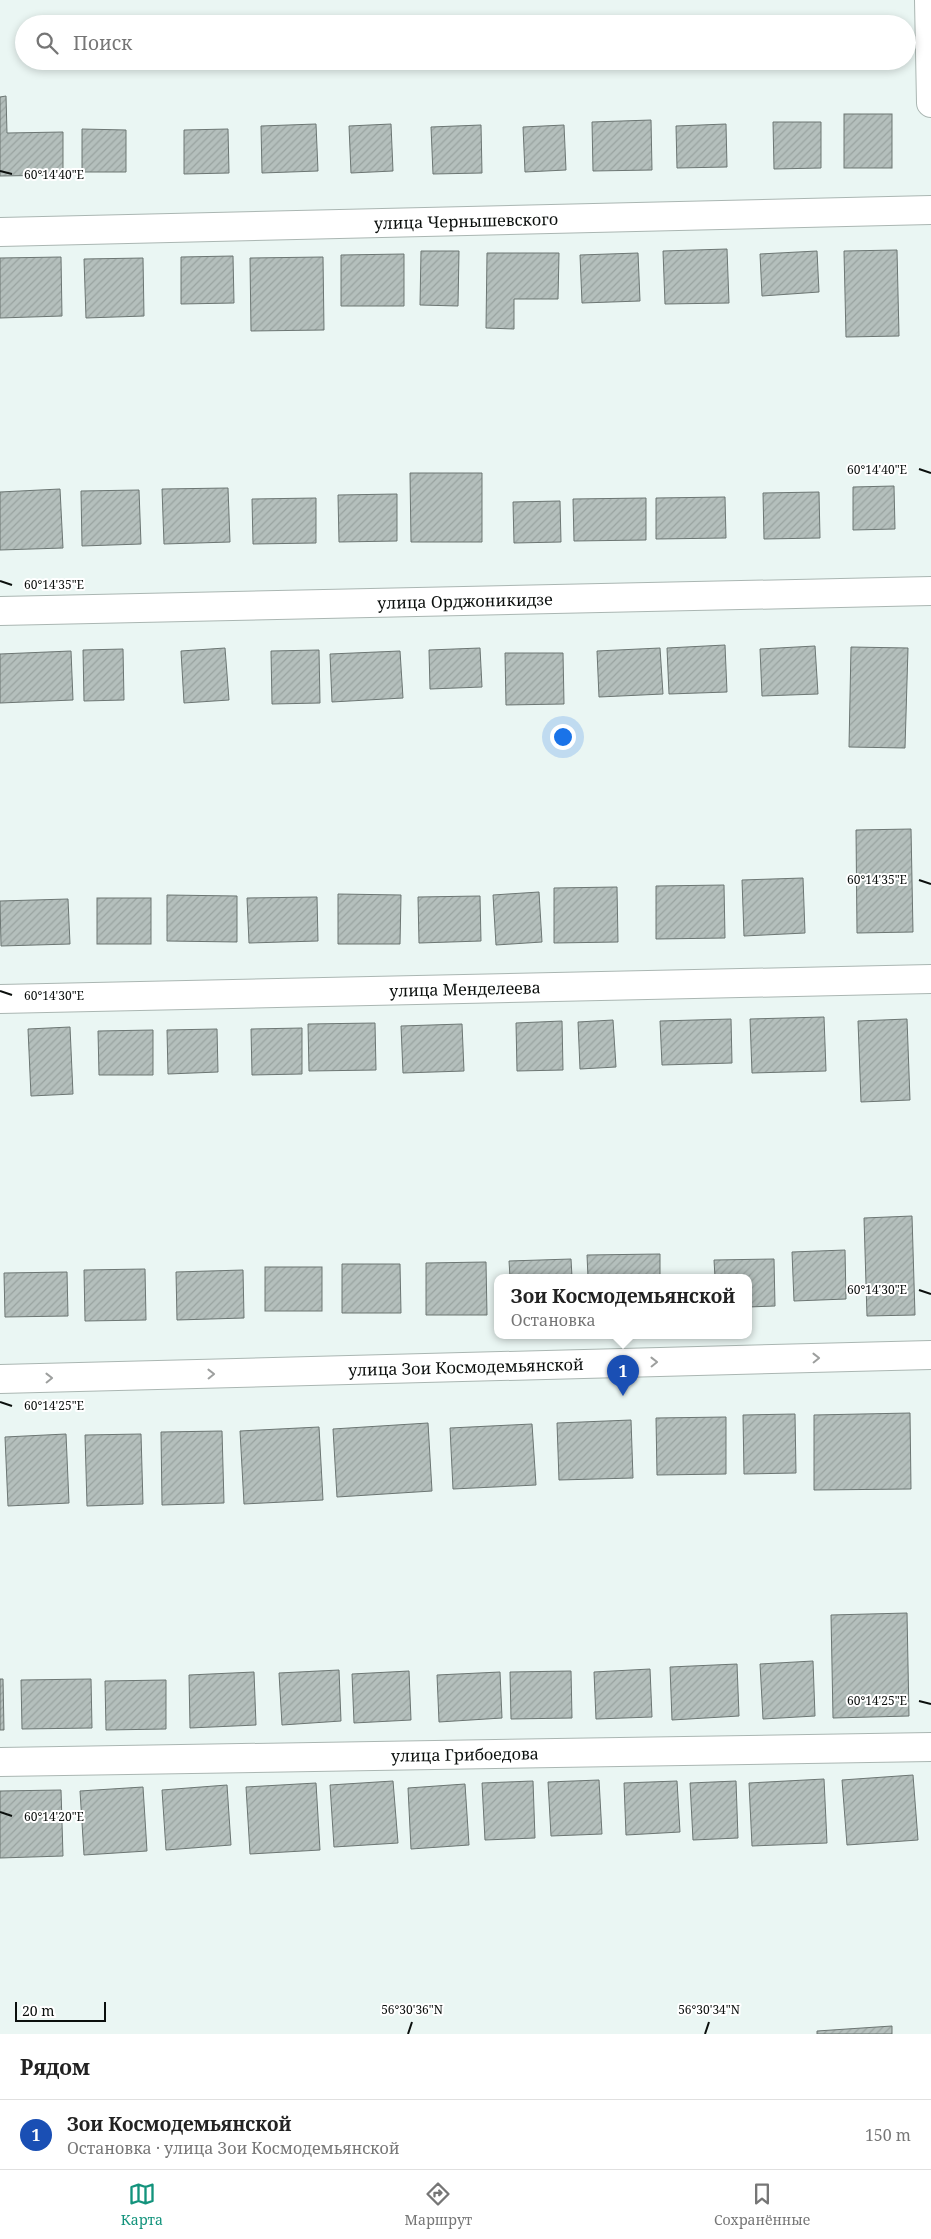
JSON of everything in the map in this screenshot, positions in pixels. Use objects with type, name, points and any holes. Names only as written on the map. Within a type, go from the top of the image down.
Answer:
[{"type":"street","points":[[929,0],[931,103]]},
{"type":"street","name":"улица Чернышевского","points":[[0,232],[931,210]]},
{"type":"street","name":"улица Орджоникидзе","points":[[0,611],[931,591]]},
{"type":"street","name":"улица Менделеева","points":[[0,999],[931,979]]},
{"type":"street","name":"улица Зои Космодемьянской","points":[[0,1379],[931,1355]]},
{"type":"street","name":"улица Грибоедова","points":[[0,1762],[931,1747]]},
{"type":"building","points":[[6,96],[7,133],[63,132],[63,175],[0,176],[0,97]]},
{"type":"building","points":[[844,114],[892,114],[892,168],[844,168]]},
{"type":"building","points":[[651,120],[652,170],[593,171],[592,122]]},
{"type":"building","points":[[773,122],[821,122],[821,168],[774,169]]},
{"type":"building","points":[[316,124],[318,171],[262,173],[261,126]]},
{"type":"building","points":[[391,124],[393,171],[351,173],[349,126]]},
{"type":"building","points":[[726,124],[727,167],[677,168],[676,126]]},
{"type":"building","points":[[481,125],[482,173],[433,174],[431,127]]},
{"type":"building","points":[[564,125],[566,170],[525,172],[523,127]]},
{"type":"building","points":[[82,129],[126,130],[126,172],[82,172]]},
{"type":"building","points":[[228,129],[229,173],[184,174],[184,130]]},
{"type":"building","points":[[727,249],[729,303],[665,304],[663,251]]},
{"type":"building","points":[[897,250],[899,336],[846,337],[844,251]]},
{"type":"building","points":[[421,251],[459,251],[458,306],[420,305]]},
{"type":"building","points":[[817,251],[819,292],[762,296],[760,254]]},
{"type":"building","points":[[487,253],[559,253],[558,299],[514,299],[514,329],[486,328]]},
{"type":"building","points":[[638,253],[640,301],[582,303],[580,255]]},
{"type":"building","points":[[404,254],[404,306],[341,306],[341,255]]},
{"type":"building","points":[[233,256],[234,303],[181,304],[181,257]]},
{"type":"building","points":[[61,257],[62,316],[0,318],[0,258]]},
{"type":"building","points":[[323,257],[324,330],[251,331],[250,258]]},
{"type":"building","points":[[143,258],[144,316],[86,318],[84,259]]},
{"type":"building","points":[[410,473],[482,473],[482,542],[411,542]]},
{"type":"building","points":[[894,486],[895,529],[853,530],[853,487]]},
{"type":"building","points":[[228,488],[230,542],[164,544],[162,489]]},
{"type":"building","points":[[60,489],[63,548],[0,550],[0,492]]},
{"type":"building","points":[[139,490],[141,544],[82,546],[81,491]]},
{"type":"building","points":[[819,492],[820,538],[764,539],[763,493]]},
{"type":"building","points":[[397,494],[397,541],[339,542],[338,495]]},
{"type":"building","points":[[725,497],[726,538],[656,539],[656,498]]},
{"type":"building","points":[[316,498],[316,543],[253,544],[252,499]]},
{"type":"building","points":[[646,498],[646,540],[574,541],[573,499]]},
{"type":"building","points":[[560,501],[561,542],[514,543],[513,502]]},
{"type":"building","points":[[725,645],[727,692],[669,694],[667,648]]},
{"type":"building","points":[[815,646],[818,694],[762,696],[760,649]]},
{"type":"building","points":[[851,647],[908,648],[905,748],[849,747]]},
{"type":"building","points":[[225,648],[229,700],[184,703],[181,651]]},
{"type":"building","points":[[480,648],[482,687],[430,689],[429,650]]},
{"type":"building","points":[[660,648],[663,694],[599,697],[597,651]]},
{"type":"building","points":[[123,649],[124,700],[84,701],[83,650]]},
{"type":"building","points":[[319,650],[320,703],[272,704],[271,651]]},
{"type":"building","points":[[71,651],[73,700],[0,703],[0,654]]},
{"type":"building","points":[[400,651],[403,698],[332,702],[330,654]]},
{"type":"building","points":[[505,653],[563,653],[564,704],[506,705]]},
{"type":"building","points":[[911,829],[913,932],[857,933],[856,830]]},
{"type":"building","points":[[803,878],[805,933],[744,936],[742,880]]},
{"type":"building","points":[[724,885],[725,938],[656,939],[656,886]]},
{"type":"building","points":[[617,887],[618,942],[554,943],[554,888]]},
{"type":"building","points":[[539,892],[542,942],[496,945],[493,895]]},
{"type":"building","points":[[338,894],[401,895],[400,944],[338,944]]},
{"type":"building","points":[[167,895],[237,896],[237,942],[167,941]]},
{"type":"building","points":[[480,896],[481,941],[419,943],[418,897]]},
{"type":"building","points":[[317,897],[318,941],[249,943],[247,898]]},
{"type":"building","points":[[97,898],[151,898],[151,944],[97,944]]},
{"type":"building","points":[[68,899],[70,944],[1,946],[0,901]]},
{"type":"building","points":[[824,1017],[826,1071],[752,1073],[750,1019]]},
{"type":"building","points":[[731,1019],[732,1063],[662,1065],[660,1021]]},
{"type":"building","points":[[907,1019],[910,1100],[861,1102],[858,1021]]},
{"type":"building","points":[[613,1020],[616,1067],[580,1069],[578,1022]]},
{"type":"building","points":[[562,1021],[563,1070],[517,1071],[516,1023]]},
{"type":"building","points":[[375,1023],[376,1070],[309,1071],[308,1024]]},
{"type":"building","points":[[462,1024],[464,1071],[403,1073],[401,1026]]},
{"type":"building","points":[[70,1027],[73,1094],[31,1096],[28,1029]]},
{"type":"building","points":[[302,1028],[302,1074],[252,1075],[251,1029]]},
{"type":"building","points":[[217,1029],[218,1072],[168,1074],[167,1030]]},
{"type":"building","points":[[153,1030],[153,1075],[99,1075],[98,1031]]},
{"type":"building","points":[[912,1216],[915,1315],[867,1316],[864,1218]]},
{"type":"building","points":[[845,1250],[846,1299],[794,1301],[792,1252]]},
{"type":"building","points":[[660,1254],[660,1274],[588,1274],[587,1255]]},
{"type":"building","points":[[571,1259],[572,1274],[510,1274],[509,1261]]},
{"type":"building","points":[[774,1259],[775,1306],[752,1307],[752,1274],[715,1274],[714,1260]]},
{"type":"building","points":[[486,1262],[487,1315],[426,1315],[426,1263]]},
{"type":"building","points":[[342,1264],[400,1264],[401,1313],[342,1313]]},
{"type":"building","points":[[265,1267],[322,1267],[322,1311],[265,1311]]},
{"type":"building","points":[[145,1269],[146,1320],[85,1321],[84,1270]]},
{"type":"building","points":[[243,1270],[244,1318],[177,1320],[176,1272]]},
{"type":"building","points":[[67,1272],[68,1316],[5,1317],[4,1273]]},
{"type":"building","points":[[910,1413],[911,1489],[814,1490],[814,1415]]},
{"type":"building","points":[[795,1414],[796,1473],[744,1474],[743,1415]]},
{"type":"building","points":[[726,1417],[726,1474],[657,1475],[656,1418]]},
{"type":"building","points":[[631,1420],[633,1478],[559,1480],[557,1423]]},
{"type":"building","points":[[428,1423],[432,1491],[337,1497],[333,1429]]},
{"type":"building","points":[[532,1424],[536,1485],[453,1489],[450,1428]]},
{"type":"building","points":[[319,1427],[323,1500],[244,1504],[240,1431]]},
{"type":"building","points":[[222,1431],[224,1503],[162,1505],[161,1432]]},
{"type":"building","points":[[66,1434],[69,1503],[8,1506],[5,1437]]},
{"type":"building","points":[[141,1434],[143,1504],[87,1506],[85,1435]]},
{"type":"building","points":[[907,1613],[909,1716],[833,1718],[831,1615]]},
{"type":"building","points":[[813,1661],[815,1716],[763,1719],[760,1664]]},
{"type":"building","points":[[737,1664],[739,1716],[672,1720],[670,1667]]},
{"type":"building","points":[[650,1669],[652,1717],[596,1719],[594,1672]]},
{"type":"building","points":[[339,1670],[341,1721],[282,1725],[279,1673]]},
{"type":"building","points":[[409,1671],[411,1720],[354,1723],[352,1674]]},
{"type":"building","points":[[571,1671],[572,1718],[511,1719],[510,1672]]},
{"type":"building","points":[[254,1672],[256,1725],[190,1728],[189,1675]]},
{"type":"building","points":[[500,1672],[502,1718],[439,1722],[437,1675]]},
{"type":"building","points":[[0,1679],[3,1679],[4,1730],[0,1730]]},
{"type":"building","points":[[91,1679],[92,1728],[22,1729],[21,1680]]},
{"type":"building","points":[[166,1680],[166,1729],[106,1730],[105,1681]]},
{"type":"building","points":[[913,1775],[918,1840],[847,1845],[842,1780]]},
{"type":"building","points":[[824,1779],[827,1843],[752,1846],[749,1783]]},
{"type":"building","points":[[599,1780],[602,1834],[551,1836],[548,1782]]},
{"type":"building","points":[[393,1781],[398,1843],[334,1847],[330,1785]]},
{"type":"building","points":[[533,1781],[535,1838],[485,1840],[482,1783]]},
{"type":"building","points":[[677,1781],[680,1832],[626,1835],[624,1783]]},
{"type":"building","points":[[736,1781],[738,1838],[693,1840],[690,1783]]},
{"type":"building","points":[[316,1783],[320,1850],[250,1854],[246,1787]]},
{"type":"building","points":[[465,1784],[469,1845],[411,1849],[408,1788]]},
{"type":"building","points":[[227,1785],[231,1845],[166,1850],[162,1790]]},
{"type":"building","points":[[143,1787],[147,1851],[84,1855],[80,1791]]},
{"type":"building","points":[[61,1790],[63,1856],[0,1858],[0,1791]]},
{"type":"building","points":[[892,2026],[892,2034],[817,2034],[817,2031]]},
{"type":"place","name":"Зои Космодемьянской","points":[[623,1396]]}]
